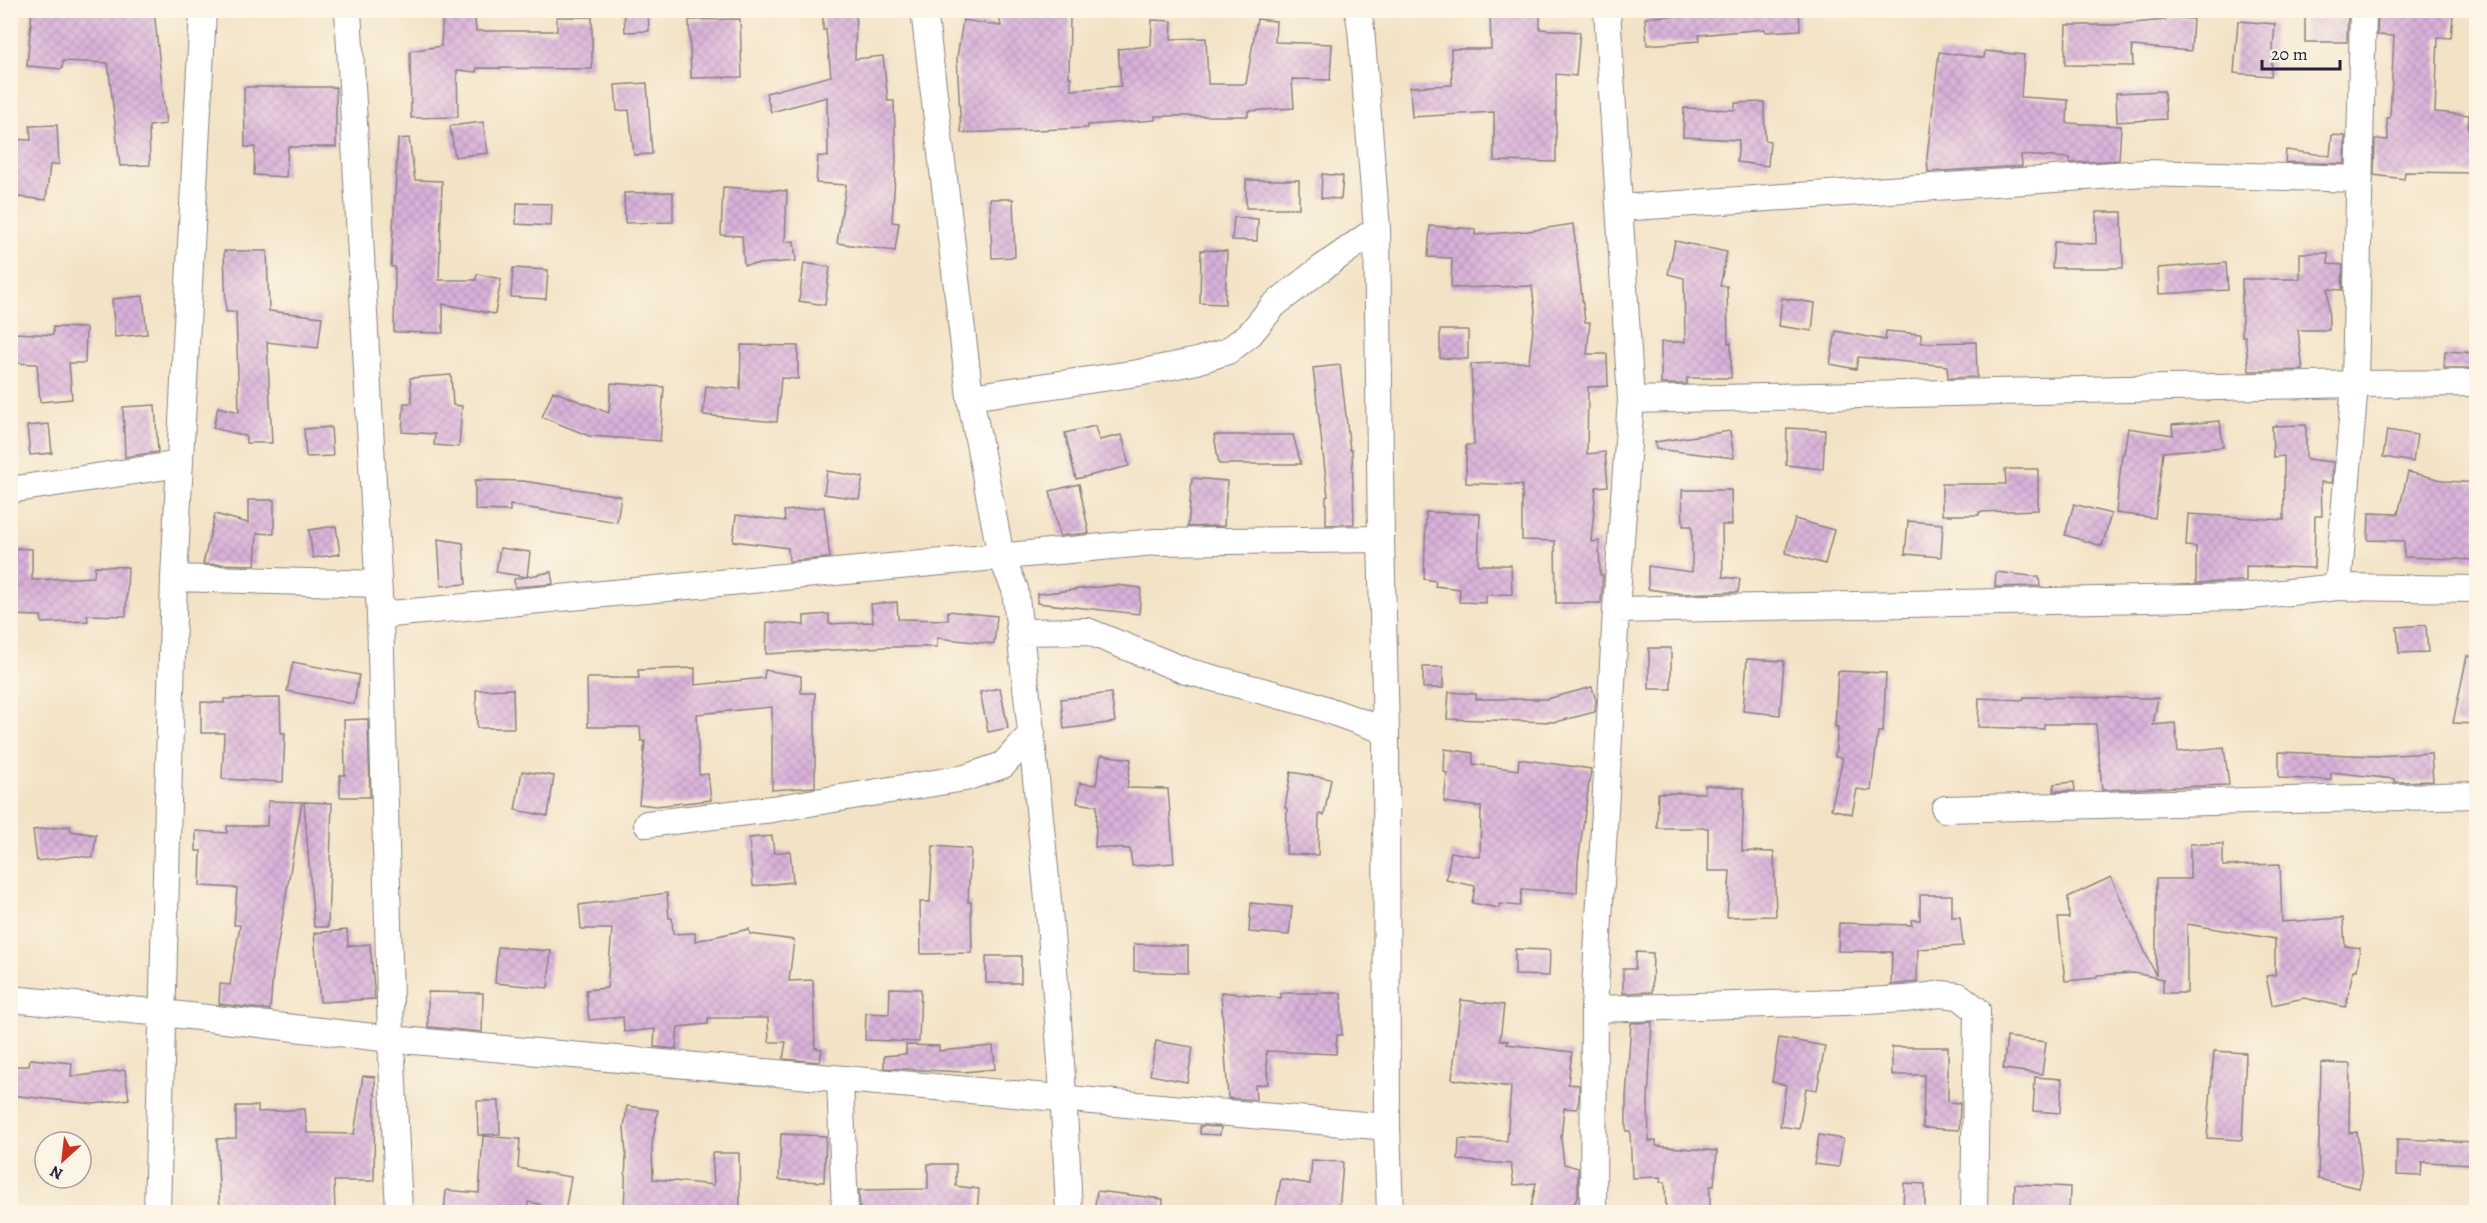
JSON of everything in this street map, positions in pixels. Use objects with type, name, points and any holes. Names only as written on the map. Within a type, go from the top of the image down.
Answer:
[{"type":"street","points":[[157,1212],[174,578],[203,10]]},
{"type":"street","points":[[348,10],[380,615],[391,1039],[399,1212]]},
{"type":"street","points":[[924,10],[970,397],[1001,556],[1015,590],[1046,859],[1064,1098],[1069,1212]]},
{"type":"street","points":[[1358,10],[1377,229],[1380,539],[1386,731],[1387,1126],[1390,1212]]},
{"type":"street","points":[[1593,1212],[1594,1009],[1616,610],[1631,400],[1607,10]]},
{"type":"street","points":[[2338,587],[2355,384],[2363,10]]},
{"type":"street","points":[[1619,208],[2144,173],[2360,179]]},
{"type":"street","points":[[970,397],[1138,373],[1197,361],[1228,351],[1250,334],[1274,305],[1377,229]]},
{"type":"street","points":[[1631,400],[2476,383]]},
{"type":"street","points":[[10,490],[180,464]]},
{"type":"street","points":[[380,615],[1155,542],[1380,539]]},
{"type":"street","points":[[174,578],[378,584]]},
{"type":"street","points":[[1616,610],[2242,597],[2338,587],[2476,589]]},
{"type":"street","points":[[1020,632],[1087,631],[1186,671],[1308,703],[1386,731]]},
{"type":"street","points":[[646,824],[772,809],[965,778],[1003,765],[1032,733]]},
{"type":"street","points":[[1945,809],[2476,795]]},
{"type":"street","points":[[1594,1009],[1845,1002],[1906,999],[1941,994],[1959,996],[1977,1010],[1974,1212]]},
{"type":"street","points":[[10,999],[163,1013],[391,1039],[1387,1126]]},
{"type":"street","points":[[840,1078],[845,1212]]},
{"type":"building","points":[[32,10],[154,10],[166,124],[149,126],[150,165],[120,166],[108,63],[63,61],[62,69],[27,66]]},
{"type":"building","points":[[443,10],[474,10],[476,31],[557,31],[557,17],[592,17],[592,69],[477,68],[476,72],[457,70],[458,117],[411,118],[410,51],[441,46]]},
{"type":"building","points":[[624,10],[648,10],[649,31],[625,32]]},
{"type":"building","points":[[823,10],[856,10],[855,59],[883,56],[888,101],[894,101],[896,161],[892,222],[899,223],[895,251],[837,243],[846,185],[816,183],[818,156],[828,157],[827,97],[771,112],[766,93],[831,76],[826,30],[823,30]]},
{"type":"building","points":[[1517,10],[1540,10],[1540,29],[1580,32],[1576,76],[1556,74],[1556,162],[1494,161],[1494,112],[1412,117],[1410,87],[1452,85],[1451,49],[1491,49],[1490,13],[1517,13]]},
{"type":"building","points":[[1728,10],[1799,10],[1800,30],[1765,32],[1765,29],[1699,35],[1700,41],[1647,45],[1645,18]]},
{"type":"building","points":[[2305,11],[2348,12],[2347,42],[2305,42]]},
{"type":"building","points":[[2378,12],[2453,15],[2451,38],[2438,37],[2435,112],[2469,115],[2468,129],[2476,130],[2476,173],[2405,172],[2404,179],[2374,175],[2375,139],[2388,140],[2387,118],[2390,118],[2394,36],[2377,35]]},
{"type":"building","points":[[999,15],[1070,16],[1069,77],[1071,77],[1071,90],[1121,86],[1118,49],[1151,46],[1152,20],[1172,21],[1171,39],[1206,38],[1208,84],[1246,84],[1257,19],[1276,21],[1275,42],[1332,44],[1330,80],[1292,79],[1294,108],[1248,111],[1248,116],[1155,116],[1155,120],[1088,125],[1088,128],[961,133],[957,58],[963,20],[1001,26]]},
{"type":"building","points":[[2165,17],[2193,19],[2191,51],[2132,46],[2133,66],[2065,65],[2066,25],[2113,25],[2165,20]]},
{"type":"building","points":[[740,19],[742,77],[691,78],[689,20]]},
{"type":"building","points":[[2238,21],[2275,24],[2271,76],[2234,73]]},
{"type":"building","points":[[1985,51],[2024,55],[2021,97],[2068,100],[2067,123],[2121,126],[2119,160],[2070,163],[2070,158],[2021,155],[2022,166],[1928,172],[1927,157],[1939,52],[1984,58]]},
{"type":"building","points":[[647,83],[652,154],[634,155],[629,110],[617,111],[615,85]]},
{"type":"building","points":[[244,87],[336,87],[336,147],[288,147],[286,177],[254,175],[255,147],[245,147]]},
{"type":"building","points":[[2164,91],[2166,119],[2117,122],[2116,93]]},
{"type":"building","points":[[1764,102],[1765,140],[1770,141],[1768,166],[1737,162],[1739,140],[1683,137],[1684,108],[1735,110],[1735,103]]},
{"type":"building","points":[[483,122],[488,153],[455,157],[450,126]]},
{"type":"building","points":[[57,125],[59,164],[50,165],[46,200],[10,196],[10,139],[31,140],[30,126]]},
{"type":"building","points":[[2332,135],[2345,136],[2345,164],[2285,162],[2286,150],[2330,156]]},
{"type":"building","points":[[409,138],[415,180],[442,181],[439,280],[476,280],[477,274],[501,279],[495,314],[443,304],[443,333],[394,332],[395,267],[391,267],[398,139]]},
{"type":"building","points":[[1322,174],[1343,176],[1341,199],[1321,198]]},
{"type":"building","points":[[1246,180],[1299,180],[1299,208],[1246,208]]},
{"type":"building","points":[[723,187],[787,191],[785,242],[794,241],[796,261],[744,265],[742,236],[721,235]]},
{"type":"building","points":[[673,192],[673,222],[625,223],[624,193]]},
{"type":"building","points":[[990,199],[1013,199],[1015,257],[992,258]]},
{"type":"building","points":[[517,203],[552,204],[551,226],[516,224]]},
{"type":"building","points":[[2096,212],[2122,212],[2123,268],[2052,268],[2054,242],[2096,244]]},
{"type":"building","points":[[1234,217],[1258,219],[1257,241],[1232,240]]},
{"type":"building","points":[[1573,224],[1585,322],[1590,322],[1587,354],[1607,354],[1608,386],[1588,387],[1587,454],[1605,452],[1608,486],[1596,487],[1591,542],[1599,541],[1600,575],[1603,575],[1601,603],[1556,603],[1555,541],[1522,540],[1522,485],[1466,483],[1466,445],[1474,445],[1471,364],[1529,362],[1535,311],[1532,286],[1451,288],[1452,258],[1428,257],[1430,226],[1475,229],[1475,235],[1528,231]]},
{"type":"building","points":[[1675,241],[1727,252],[1720,286],[1727,286],[1731,378],[1687,378],[1687,384],[1661,384],[1661,342],[1685,342],[1684,278],[1668,274]]},
{"type":"building","points":[[1201,250],[1227,251],[1225,304],[1200,303]]},
{"type":"building","points":[[224,251],[267,251],[269,311],[322,317],[318,348],[267,342],[272,443],[246,443],[246,436],[213,428],[218,407],[239,412],[236,312],[226,312]]},
{"type":"building","points":[[2300,253],[2328,253],[2328,264],[2343,265],[2342,290],[2328,289],[2329,330],[2298,330],[2303,370],[2249,371],[2245,336],[2242,336],[2242,279],[2300,279]]},
{"type":"building","points":[[804,263],[830,267],[825,305],[799,301]]},
{"type":"building","points":[[2226,263],[2228,290],[2159,294],[2158,268]]},
{"type":"building","points":[[513,268],[548,270],[546,299],[511,297]]},
{"type":"building","points":[[143,296],[147,334],[115,337],[112,299]]},
{"type":"building","points":[[1782,298],[1815,303],[1812,331],[1779,326]]},
{"type":"building","points":[[53,327],[86,328],[85,363],[69,363],[72,399],[40,402],[37,364],[14,363],[15,333],[53,335]]},
{"type":"building","points":[[1440,330],[1468,330],[1468,359],[1440,358]]},
{"type":"building","points":[[1836,331],[1885,340],[1886,331],[1921,334],[1921,343],[1976,342],[1977,377],[1948,378],[1947,366],[1858,357],[1856,369],[1830,364]]},
{"type":"building","points":[[741,345],[798,346],[798,379],[781,378],[777,422],[703,415],[706,386],[740,389]]},
{"type":"building","points":[[2445,351],[2476,353],[2476,368],[2444,368]]},
{"type":"building","points":[[1340,365],[1350,450],[1352,450],[1354,524],[1326,525],[1326,497],[1328,496],[1313,368]]},
{"type":"building","points":[[451,375],[453,405],[462,406],[459,447],[434,445],[435,434],[402,432],[404,403],[412,403],[410,378]]},
{"type":"building","points":[[611,383],[664,387],[660,441],[589,436],[542,417],[553,391],[609,413]]},
{"type":"building","points":[[155,405],[158,452],[125,457],[123,407]]},
{"type":"building","points":[[2220,421],[2223,447],[2163,452],[2155,518],[2116,513],[2122,454],[2124,454],[2128,428],[2173,435],[2172,425]]},
{"type":"building","points":[[49,424],[52,453],[30,455],[27,426]]},
{"type":"building","points":[[2306,425],[2306,459],[2333,462],[2332,483],[2321,482],[2322,516],[2315,516],[2314,568],[2246,566],[2246,581],[2196,583],[2196,547],[2186,546],[2188,514],[2284,520],[2284,456],[2273,457],[2272,426]]},
{"type":"building","points":[[1095,426],[1099,440],[1122,435],[1129,466],[1076,479],[1065,433]]},
{"type":"building","points":[[331,427],[333,456],[306,457],[304,429]]},
{"type":"building","points":[[1787,428],[1825,430],[1823,469],[1786,465]]},
{"type":"building","points":[[2387,430],[2417,435],[2413,462],[2383,457]]},
{"type":"building","points":[[1730,431],[1734,458],[1656,449],[1655,442]]},
{"type":"building","points":[[1214,435],[1293,435],[1301,464],[1219,464]]},
{"type":"building","points":[[2005,469],[2038,469],[2038,510],[1979,512],[1979,515],[1942,515],[1942,484],[2006,484]]},
{"type":"building","points":[[827,471],[863,477],[859,499],[824,494]]},
{"type":"building","points":[[2408,472],[2447,481],[2476,483],[2476,560],[2404,557],[2404,541],[2368,540],[2369,513],[2398,514]]},
{"type":"building","points":[[1192,478],[1227,481],[1224,526],[1188,527]]},
{"type":"building","points":[[475,480],[523,481],[621,496],[617,522],[510,505],[510,511],[475,510]]},
{"type":"building","points":[[1079,484],[1089,533],[1059,536],[1050,491]]},
{"type":"building","points":[[1682,490],[1731,490],[1732,525],[1722,525],[1723,577],[1740,579],[1738,592],[1683,594],[1648,589],[1648,566],[1692,572],[1692,526],[1683,526]]},
{"type":"building","points":[[248,500],[274,500],[274,534],[257,533],[255,565],[203,564],[215,514],[248,523]]},
{"type":"building","points":[[2074,504],[2111,514],[2102,546],[2065,535]]},
{"type":"building","points":[[824,507],[830,558],[789,561],[788,548],[733,541],[736,515],[785,521],[784,511]]},
{"type":"building","points":[[1426,512],[1480,514],[1478,565],[1511,565],[1512,594],[1486,595],[1486,603],[1459,602],[1460,589],[1435,586],[1436,581],[1424,579]]},
{"type":"building","points":[[1795,519],[1834,530],[1825,564],[1785,553]]},
{"type":"building","points":[[1908,521],[1943,524],[1941,557],[1905,554]]},
{"type":"building","points":[[336,526],[340,554],[313,558],[309,530]]},
{"type":"building","points":[[438,539],[463,543],[466,584],[441,586]]},
{"type":"building","points":[[10,548],[32,549],[32,580],[94,577],[95,566],[128,567],[126,616],[87,615],[88,621],[42,623],[41,616],[10,615]]},
{"type":"building","points":[[500,548],[530,552],[527,577],[496,572]]},
{"type":"building","points":[[551,572],[553,584],[515,587],[514,579]]},
{"type":"building","points":[[1996,572],[2039,577],[2040,586],[1995,587]]},
{"type":"building","points":[[1116,585],[1141,588],[1139,614],[1037,603],[1037,594]]},
{"type":"building","points":[[897,602],[898,619],[948,620],[948,611],[997,616],[994,644],[937,638],[937,647],[885,647],[766,654],[767,622],[804,625],[804,616],[829,614],[829,624],[873,622],[871,604]]},
{"type":"building","points":[[2426,625],[2428,652],[2399,653],[2397,627]]},
{"type":"building","points":[[1649,648],[1671,648],[1671,689],[1649,689]]},
{"type":"building","points":[[2467,656],[2476,657],[2476,724],[2453,723]]},
{"type":"building","points":[[1747,659],[1784,661],[1780,715],[1743,711]]},
{"type":"building","points":[[293,662],[359,675],[354,704],[287,691]]},
{"type":"building","points":[[1423,667],[1443,667],[1443,688],[1423,688]]},
{"type":"building","points":[[695,668],[695,685],[764,678],[765,670],[801,676],[801,693],[815,693],[815,787],[772,790],[772,707],[697,714],[699,775],[708,774],[711,800],[656,806],[639,804],[645,741],[641,741],[640,727],[588,727],[587,678],[639,678],[638,670]]},
{"type":"building","points":[[1838,671],[1886,673],[1883,732],[1878,732],[1871,791],[1857,789],[1852,814],[1831,809],[1843,758],[1835,757],[1838,727],[1835,727]]},
{"type":"building","points":[[1592,687],[1596,700],[1595,712],[1556,722],[1447,719],[1449,692],[1476,694],[1476,699],[1547,699]]},
{"type":"building","points":[[1000,688],[1008,728],[988,732],[980,692]]},
{"type":"building","points":[[513,689],[514,728],[477,728],[476,690]]},
{"type":"building","points":[[1111,693],[1115,722],[1064,729],[1061,699]]},
{"type":"building","points":[[2024,697],[2158,698],[2153,725],[2175,723],[2178,752],[2224,747],[2229,785],[2102,790],[2096,724],[2044,724],[2044,729],[1978,727],[1979,698],[2023,700]]},
{"type":"building","points":[[280,698],[281,733],[285,733],[283,782],[222,779],[224,733],[201,733],[201,702],[224,703],[224,699]]},
{"type":"building","points":[[368,719],[370,797],[340,797],[340,775],[345,775],[344,720]]},
{"type":"building","points":[[1445,749],[1473,753],[1473,764],[1518,770],[1519,759],[1591,769],[1578,862],[1577,893],[1522,889],[1520,906],[1499,904],[1499,908],[1472,903],[1475,886],[1446,880],[1451,852],[1480,857],[1481,807],[1444,802],[1447,773],[1444,772]]},
{"type":"building","points":[[2279,752],[2376,756],[2431,753],[2433,781],[2394,782],[2394,779],[2331,772],[2331,780],[2279,778]]},
{"type":"building","points":[[1101,755],[1131,759],[1127,788],[1168,789],[1174,863],[1132,866],[1130,849],[1095,847],[1097,806],[1077,803],[1080,783],[1096,785]]},
{"type":"building","points":[[522,771],[554,776],[548,816],[515,810]]},
{"type":"building","points":[[1291,772],[1331,779],[1324,815],[1319,814],[1318,855],[1286,854],[1287,808],[1285,808]]},
{"type":"building","points":[[2074,782],[2075,791],[2054,791],[2054,784]]},
{"type":"building","points":[[1705,785],[1744,788],[1742,851],[1774,852],[1776,916],[1727,917],[1730,871],[1708,871],[1708,828],[1657,828],[1658,793],[1705,793]]},
{"type":"building","points":[[268,801],[302,802],[273,972],[270,1010],[219,1004],[220,984],[230,985],[240,925],[234,925],[237,888],[200,886],[201,851],[196,851],[196,831],[227,833],[227,826],[267,826]]},
{"type":"building","points":[[304,802],[332,803],[328,927],[314,927]]},
{"type":"building","points":[[70,826],[71,831],[96,835],[93,858],[77,856],[37,861],[33,830]]},
{"type":"building","points":[[772,836],[774,853],[790,851],[793,882],[753,886],[749,838]]},
{"type":"building","points":[[2190,844],[2223,844],[2223,866],[2280,864],[2282,922],[2343,918],[2345,946],[2360,948],[2357,970],[2353,970],[2346,1007],[2304,998],[2272,1005],[2266,976],[2275,975],[2275,939],[2187,924],[2187,993],[2163,993],[2163,979],[2134,973],[2097,975],[2097,978],[2065,981],[2058,918],[2069,918],[2068,897],[2111,877],[2156,976],[2156,879],[2190,879]]},
{"type":"building","points":[[933,846],[971,849],[968,902],[971,902],[972,953],[921,954],[920,902],[930,902]]},
{"type":"building","points":[[667,893],[673,934],[695,933],[695,941],[749,929],[750,934],[794,940],[789,981],[813,980],[815,1048],[822,1049],[820,1062],[783,1059],[786,1042],[769,1042],[768,1018],[708,1018],[708,1024],[678,1027],[676,1049],[654,1047],[655,1029],[624,1032],[623,1017],[589,1020],[586,990],[607,988],[612,929],[581,929],[579,905]]},
{"type":"building","points":[[1920,895],[1952,895],[1952,917],[1960,917],[1963,946],[1918,949],[1917,982],[1891,985],[1892,952],[1838,951],[1839,923],[1912,925],[1911,920],[1920,920]]},
{"type":"building","points":[[1251,903],[1292,907],[1289,935],[1249,932]]},
{"type":"building","points":[[347,930],[348,946],[370,944],[375,999],[320,1002],[314,933]]},
{"type":"building","points":[[1134,944],[1188,946],[1188,973],[1134,971]]},
{"type":"building","points":[[498,947],[551,951],[548,988],[495,983]]},
{"type":"building","points":[[1515,949],[1550,950],[1549,976],[1515,975]]},
{"type":"building","points":[[1636,952],[1653,953],[1652,992],[1623,993],[1623,969],[1635,969]]},
{"type":"building","points":[[986,956],[1021,956],[1021,983],[986,983]]},
{"type":"building","points":[[890,988],[921,989],[919,1042],[865,1040],[866,1013],[889,1014]]},
{"type":"building","points":[[428,992],[483,993],[482,1032],[428,1027]]},
{"type":"building","points":[[1221,992],[1281,998],[1281,993],[1341,993],[1342,1035],[1337,1035],[1336,1054],[1266,1051],[1268,1084],[1255,1085],[1256,1100],[1228,1098]]},
{"type":"building","points":[[1461,1000],[1504,1005],[1500,1040],[1508,1041],[1507,1044],[1572,1052],[1568,1084],[1579,1085],[1579,1099],[1577,1109],[1564,1108],[1561,1138],[1564,1164],[1578,1168],[1578,1194],[1572,1212],[1530,1212],[1536,1183],[1514,1185],[1511,1164],[1458,1160],[1459,1139],[1507,1141],[1511,1087],[1452,1079]]},
{"type":"building","points":[[1652,1022],[1648,1102],[1649,1141],[1656,1141],[1656,1146],[1717,1151],[1714,1186],[1710,1186],[1710,1212],[1666,1212],[1665,1182],[1660,1182],[1661,1177],[1632,1178],[1630,1131],[1626,1131],[1631,1023]]},
{"type":"building","points":[[2007,1037],[2046,1042],[2042,1074],[2003,1069]]},
{"type":"building","points":[[1779,1038],[1825,1046],[1817,1090],[1806,1088],[1799,1129],[1780,1126],[1786,1085],[1772,1082]]},
{"type":"building","points":[[1156,1041],[1193,1047],[1187,1082],[1150,1075]]},
{"type":"building","points":[[906,1045],[939,1046],[939,1051],[993,1046],[995,1069],[963,1072],[884,1068],[884,1056],[906,1054]]},
{"type":"building","points":[[1892,1047],[1948,1047],[1948,1102],[1960,1103],[1959,1130],[1923,1128],[1924,1075],[1892,1075]]},
{"type":"building","points":[[2214,1051],[2246,1053],[2242,1140],[2207,1138]]},
{"type":"building","points":[[30,1059],[72,1063],[71,1077],[125,1070],[129,1099],[94,1104],[10,1095],[10,1066],[29,1066]]},
{"type":"building","points":[[2321,1063],[2350,1064],[2349,1133],[2357,1132],[2362,1177],[2359,1188],[2318,1179]]},
{"type":"building","points":[[363,1076],[375,1077],[374,1181],[334,1181],[335,1211],[220,1212],[217,1139],[236,1138],[236,1106],[258,1106],[258,1112],[305,1109],[307,1133],[354,1134]]},
{"type":"building","points":[[2035,1077],[2062,1079],[2060,1113],[2033,1111]]},
{"type":"building","points":[[477,1101],[499,1101],[500,1134],[478,1135]]},
{"type":"building","points":[[627,1106],[658,1110],[652,1145],[653,1179],[714,1185],[712,1153],[739,1153],[740,1212],[697,1212],[652,1208],[652,1212],[624,1212],[626,1155],[624,1127]]},
{"type":"building","points":[[1200,1126],[1221,1127],[1220,1135],[1200,1134]]},
{"type":"building","points":[[781,1134],[826,1136],[824,1182],[779,1180]]},
{"type":"building","points":[[1819,1135],[1843,1139],[1839,1167],[1814,1164]]},
{"type":"building","points":[[483,1136],[520,1139],[518,1168],[571,1177],[565,1212],[539,1212],[540,1204],[528,1202],[527,1212],[444,1212],[446,1190],[479,1193]]},
{"type":"building","points":[[2397,1139],[2476,1142],[2476,1164],[2422,1162],[2421,1176],[2396,1175]]},
{"type":"building","points":[[1312,1160],[1343,1162],[1339,1212],[1275,1212],[1281,1179],[1310,1184]]},
{"type":"building","points":[[928,1164],[956,1164],[956,1186],[979,1189],[977,1212],[860,1211],[859,1190],[928,1189]]},
{"type":"building","points":[[1904,1183],[1925,1184],[1925,1212],[1903,1212]]},
{"type":"building","points":[[2015,1184],[2070,1187],[2069,1212],[2014,1212]]},
{"type":"building","points":[[1097,1191],[1163,1199],[1162,1212],[1094,1212]]}]
